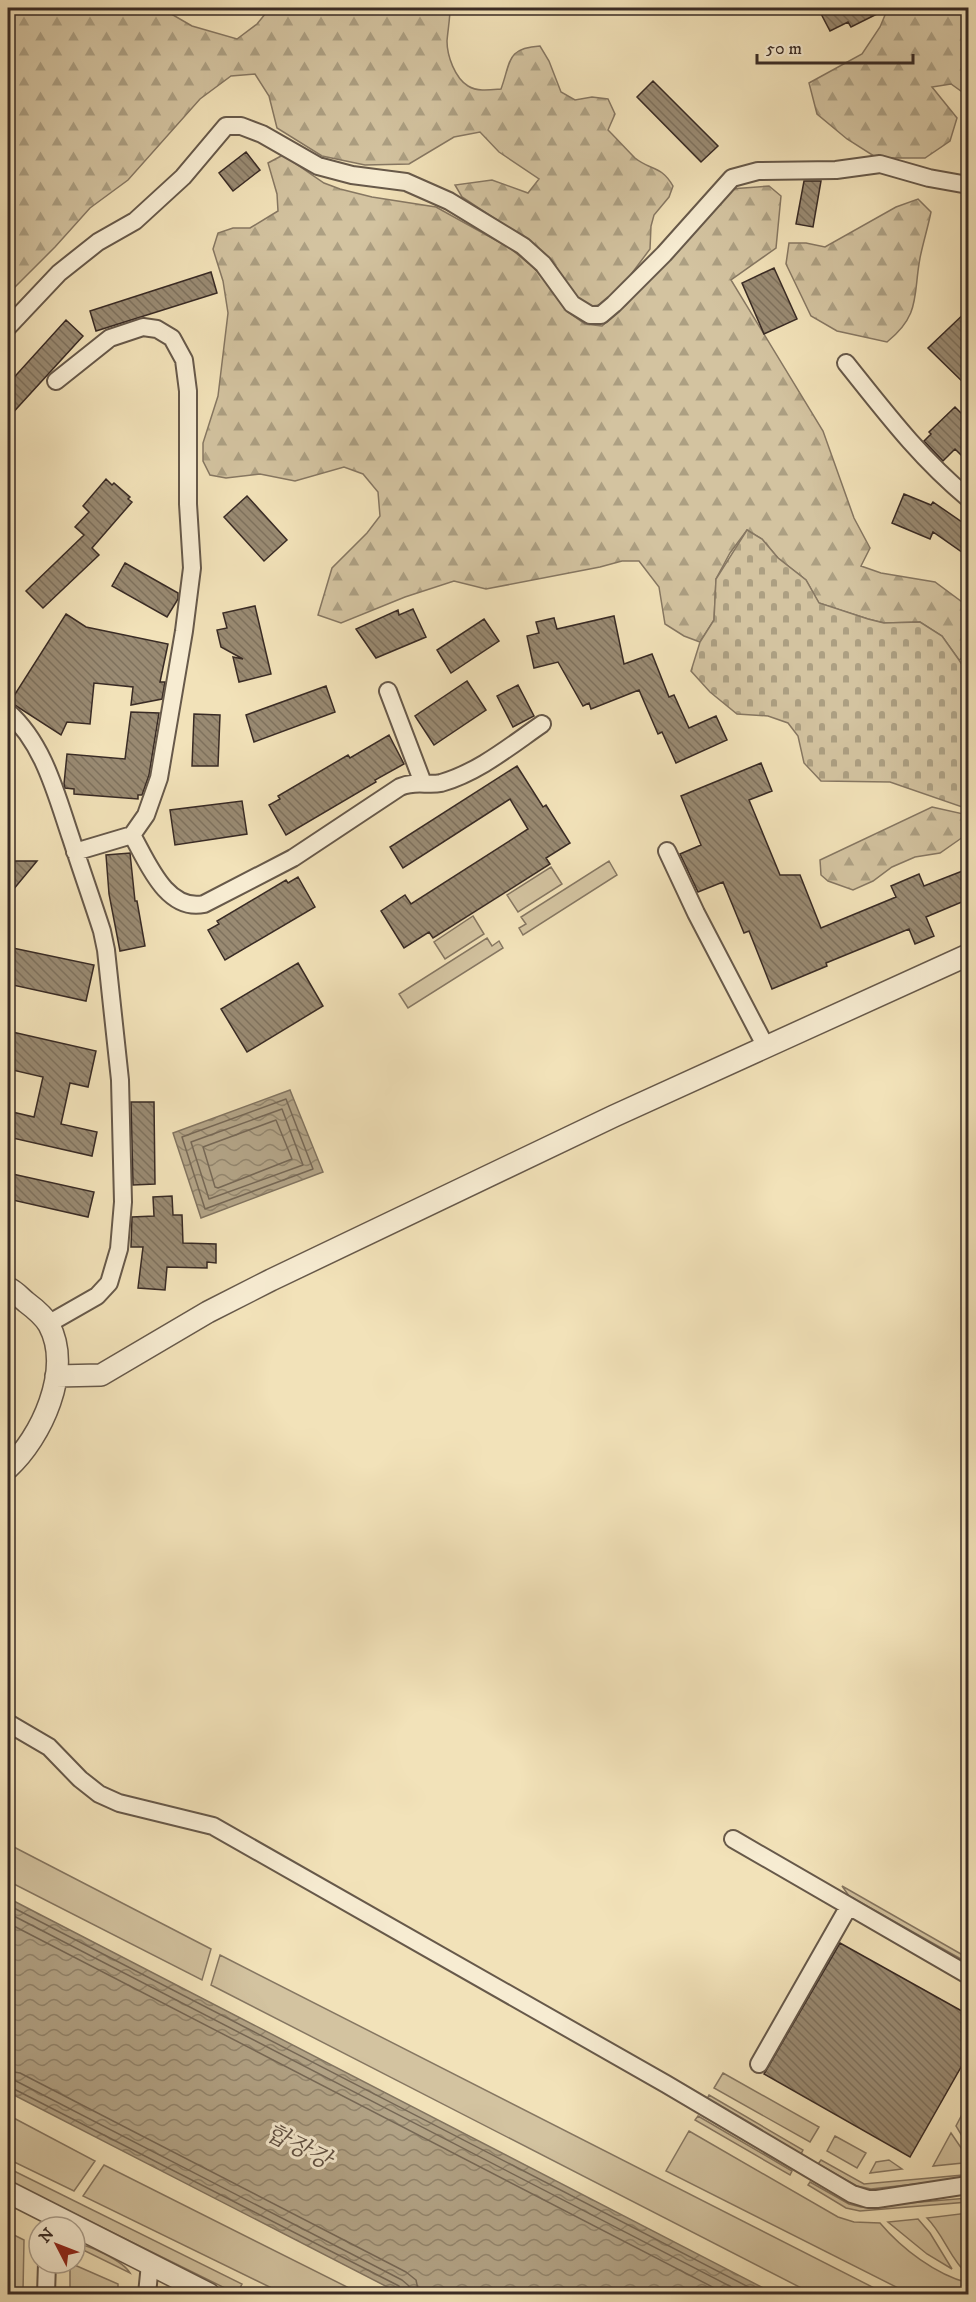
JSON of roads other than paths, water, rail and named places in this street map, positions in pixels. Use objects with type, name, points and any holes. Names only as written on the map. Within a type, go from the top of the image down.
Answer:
[{"type":"street","points":[[8,327],[59,273],[98,242],[135,221],[175,185],[226,126],[241,126],[262,134],[318,166],[352,175],[405,182],[449,201],[523,246],[543,264],[572,304],[590,315],[601,315],[614,304],[664,254],[732,178],[758,171],[836,170],[880,164],[929,178],[969,185]]},
{"type":"street","points":[[56,381],[110,338],[143,327],[157,329],[172,338],[184,360],[188,391],[188,504],[192,568],[184,631],[159,778],[146,815],[132,835],[75,852]]},
{"type":"street","points":[[846,363],[912,446],[969,498]]},
{"type":"street","points":[[388,691],[423,783]]},
{"type":"street","points":[[8,712],[22,725],[36,746],[56,794],[102,931],[120,1080],[123,1202],[119,1249],[109,1283],[97,1296],[48,1324]]},
{"type":"street","points":[[132,835],[159,882],[169,893],[182,903],[197,906],[293,858],[400,787],[411,782],[439,783],[478,768],[542,724]]},
{"type":"street","points":[[667,851],[696,913],[766,1047]]},
{"type":"street","points":[[56,1376],[101,1375],[208,1312],[271,1280],[614,1116],[969,955]]},
{"type":"street","points":[[8,1288],[48,1324],[56,1357],[56,1376],[48,1409],[25,1451],[8,1468]]},
{"type":"street","points":[[8,1723],[49,1747],[80,1779],[99,1794],[119,1803],[213,1826],[666,2084],[852,2194],[877,2199],[969,2185]]},
{"type":"street","points":[[733,1839],[969,1976]]},
{"type":"street","points":[[759,2064],[849,1906]]},
{"type":"street","points":[[8,2192],[46,2215]]},
{"type":"street","points":[[87,2236],[150,2264],[209,2295]]},
{"type":"street","points":[[147,2295],[150,2264]]},
{"type":"street","points":[[46,2295],[47,2275]]},
{"type":"water","points":[[290,1090],[323,1172],[201,1218],[173,1133]]},
{"type":"water","name":"합장강","points":[[8,1898],[775,2294],[401,2294],[8,2092]]}]
